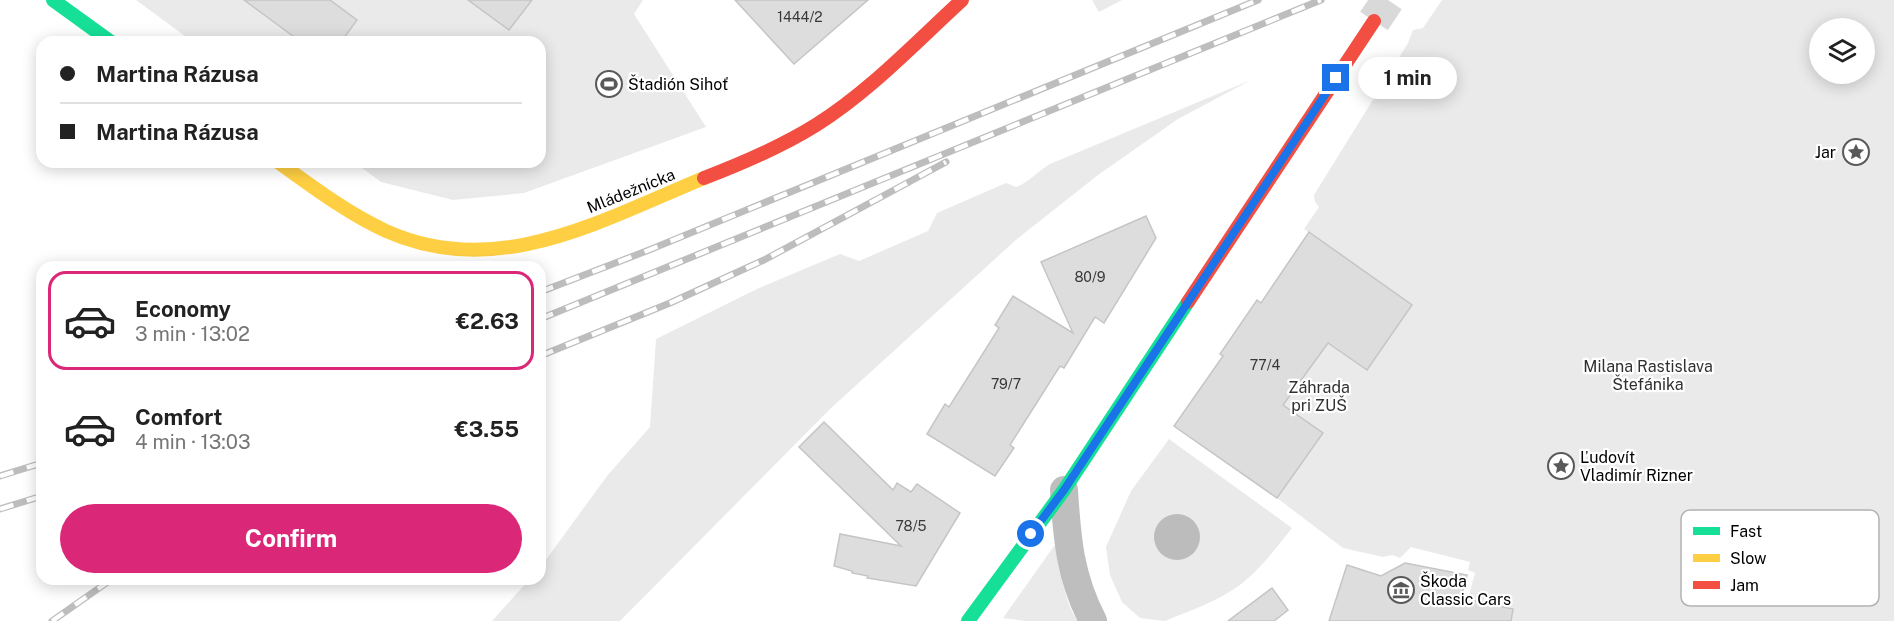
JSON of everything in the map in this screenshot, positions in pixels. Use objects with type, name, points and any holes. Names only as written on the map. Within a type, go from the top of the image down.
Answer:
[{"type":"street","points":[[53,0],[103,36]]},
{"type":"street","name":"Mládežnícka","points":[[286,168],[363,220],[394,234],[428,245],[466,250],[498,250],[533,244],[589,226],[776,148],[817,124],[857,96],[962,0]]},
{"type":"street","points":[[968,621],[1064,490],[1374,21]]},
{"type":"street","points":[[1064,490],[1067,544],[1083,603],[1093,621]]},
{"type":"green space","name":"Štadión Sihoť","points":[[136,0],[643,0],[634,14],[706,127],[524,193],[453,200],[381,182],[362,168],[546,168],[546,36],[185,36]]},
{"type":"green space","points":[[1092,0],[1122,0],[1099,12]]},
{"type":"green space","name":"Milana Rastislava Štefánika","points":[[1442,0],[1894,0],[1894,621],[1495,621],[1468,599],[1475,573],[1468,570],[1470,562],[1411,547],[1400,558],[1392,555],[1383,557],[1343,548],[1277,498],[1323,433],[1282,404],[1270,371],[1295,388],[1326,342],[1366,370],[1412,305],[1304,229],[1319,207],[1314,195],[1408,43],[1413,30],[1423,28]]},
{"type":"green space","points":[[1251,80],[1178,119],[1098,175],[1017,239],[830,409],[620,621],[492,621],[525,585],[546,585],[546,560],[607,476],[650,427],[656,339],[759,288],[840,254],[859,261],[928,231],[937,213],[1006,183],[1016,187],[1050,164]]},
{"type":"green space","points":[[1169,439],[1292,528],[1260,567],[1237,587],[1211,602],[1165,621],[1140,618],[1122,602],[1110,575],[1106,547],[1131,491]]},
{"type":"green space","points":[[1054,546],[1060,548],[1064,586],[1077,621],[1025,621],[1003,618]]},
{"type":"shaded area","points":[[1177,514],[1193,521],[1200,537],[1193,553],[1177,560],[1161,553],[1154,537],[1161,521]]},
{"type":"building","points":[[244,0],[330,0],[357,20],[345,36],[293,36]]},
{"type":"building","points":[[468,0],[532,0],[509,30]]},
{"type":"building","points":[[735,0],[868,0],[794,64]]},
{"type":"building","points":[[1146,216],[1156,238],[1104,323],[1095,317],[1064,368],[1060,366],[1010,445],[1014,448],[995,476],[927,434],[945,404],[949,407],[999,328],[995,325],[1013,296],[1073,333],[1041,262]]},
{"type":"building","points":[[1309,232],[1412,305],[1367,370],[1328,343],[1283,405],[1323,433],[1277,498],[1174,426],[1223,356],[1220,354],[1257,300],[1261,303]]},
{"type":"building","points":[[824,422],[893,490],[897,483],[911,492],[917,484],[960,513],[916,586],[867,578],[868,576],[834,566],[840,534],[901,546],[799,447]]},
{"type":"building","name":"Škoda Classic Cars","points":[[1405,563],[1467,575],[1461,598],[1513,609],[1511,621],[1329,621],[1347,565],[1381,576]]},
{"type":"building","points":[[1272,588],[1288,610],[1274,621],[1228,621]]},
{"type":"tunnel","points":[[1374,21],[1388,0]]},
{"type":"railway","points":[[546,290],[649,250],[1258,0]]},
{"type":"railway","points":[[546,317],[1321,0]]},
{"type":"railway","points":[[546,354],[670,303],[764,260],[946,162]]},
{"type":"railway","points":[[0,476],[36,465]]},
{"type":"railway","points":[[0,509],[36,498]]},
{"type":"railway","points":[[52,621],[103,585]]},
{"type":"traffic: fast","points":[[53,0],[103,36]]},
{"type":"traffic: fast","points":[[968,621],[1064,490],[1188,302]]},
{"type":"traffic: slow","points":[[286,168],[344,208],[386,231],[427,245],[468,250],[509,247],[548,239],[627,211],[704,178]]},
{"type":"traffic: jam","points":[[704,178],[775,147],[836,112],[892,66],[962,0]]},
{"type":"traffic: jam","points":[[1188,302],[1374,21]]},
{"type":"place","name":"Štadión Sihoť","points":[[609,84]]},
{"type":"place","name":"Jar","points":[[1856,152]]},
{"type":"place","name":"Ľudovít Vladimír Rizner","points":[[1561,466]]},
{"type":"place","name":"Škoda Classic Cars","points":[[1401,590]]},
{"type":"route","points":[[1031,534],[1064,490],[1336,78]]},
{"type":"park label","name":"Záhrada pri ZUŠ","points":[[1319,396]]}]
